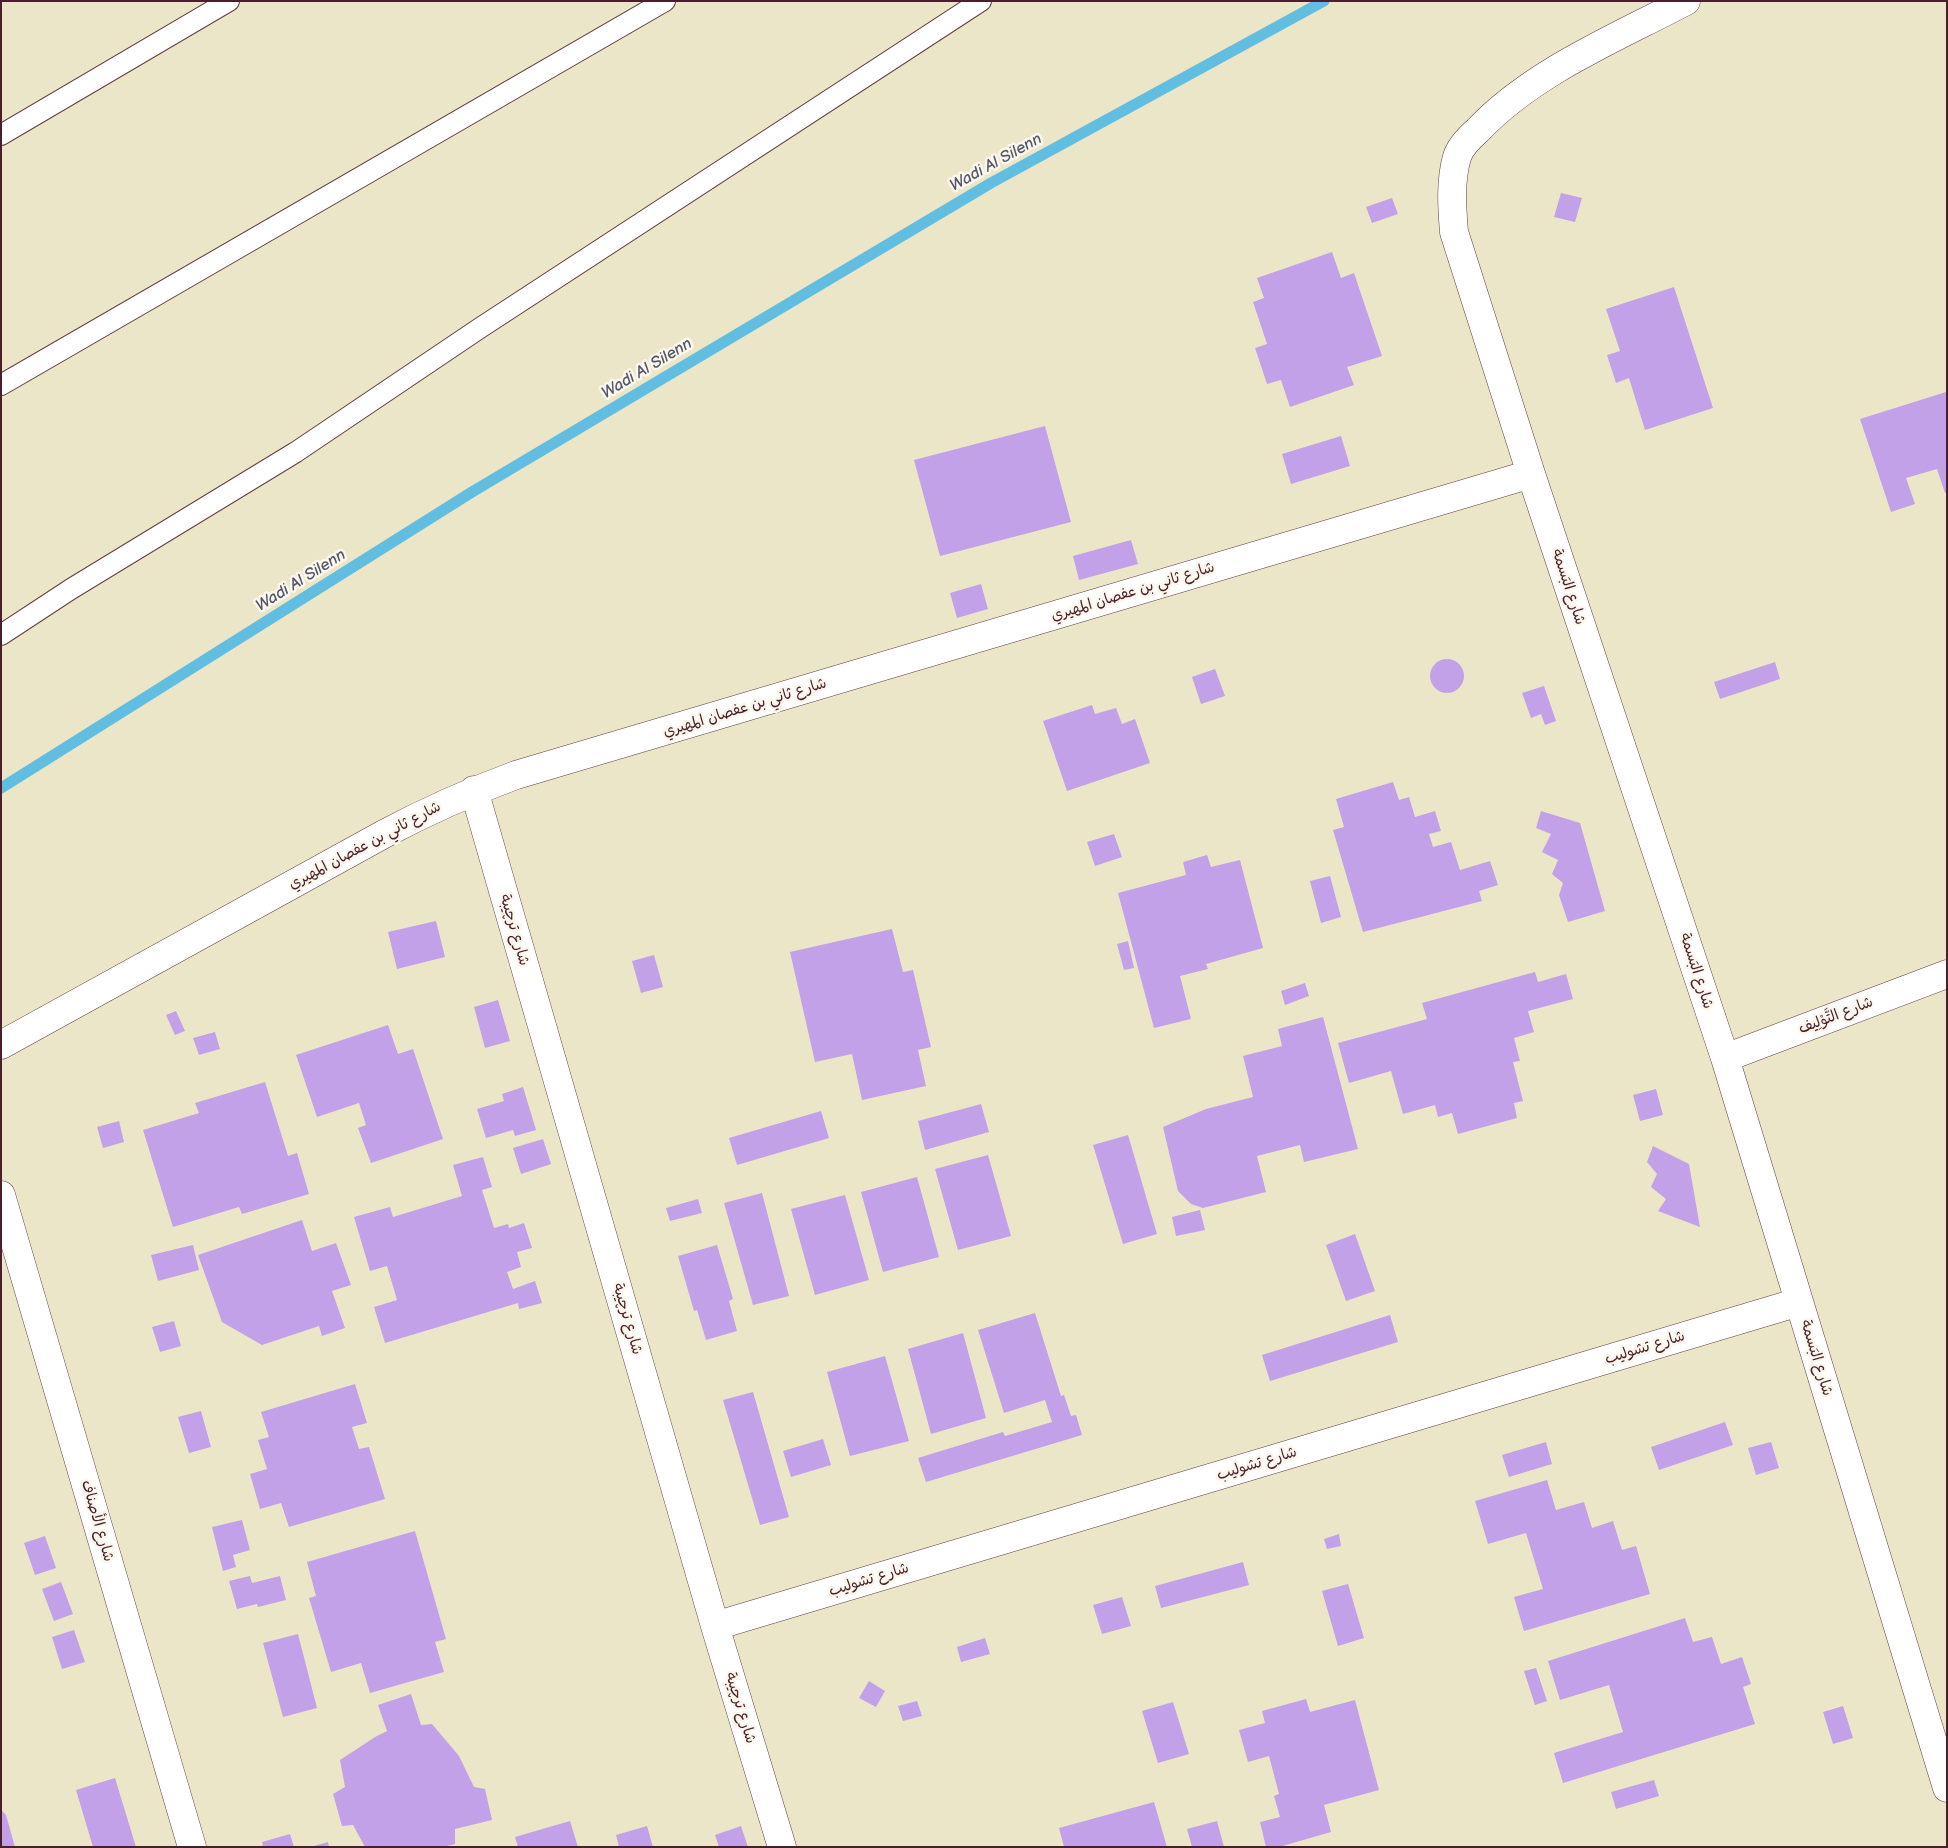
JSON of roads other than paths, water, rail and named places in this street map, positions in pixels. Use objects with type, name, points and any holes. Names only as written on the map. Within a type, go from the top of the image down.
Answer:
[{"type":"street","name":"شارع البَسمة","points":[[1686,1],[1528,86],[1497,109],[1469,138],[1458,155],[1452,202],[1454,232],[1531,474],[1725,1058],[1947,1788]]},
{"type":"street","name":"شارع ثاني بن عفصان المهيري","points":[[1,1045],[428,811],[474,790],[516,775],[1531,474]]},
{"type":"street","name":"شارع ترچيبة","points":[[474,790],[715,1626],[782,1847]]},
{"type":"street","name":"شارع التَّوْلِيف","points":[[1725,1058],[1947,974]]},
{"type":"street","name":"شارع الأصناف","points":[[1,1195],[192,1847]]},
{"type":"street","name":"شارع تشوليب","points":[[715,1626],[1799,1302]]},
{"type":"lane","points":[[1,135],[229,1]]},
{"type":"lane","points":[[1,385],[665,1]]},
{"type":"lane","points":[[1,635],[71,589],[296,452],[480,328],[981,1]]},
{"type":"waterway","name":"Wadi Al Silenn","points":[[1,788],[472,492],[991,183],[1324,1]]}]
